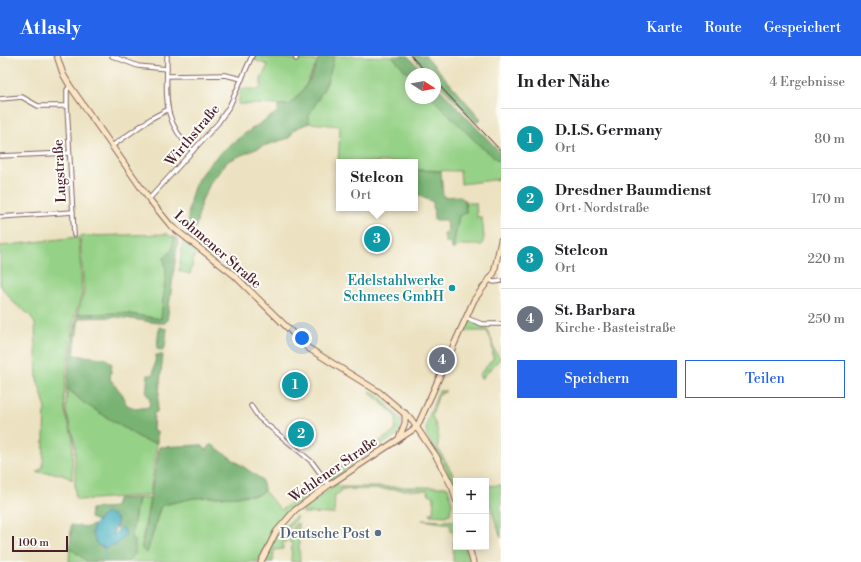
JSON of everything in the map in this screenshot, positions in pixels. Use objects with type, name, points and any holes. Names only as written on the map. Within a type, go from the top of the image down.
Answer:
[{"type":"main road","name":"Lohmener Straße","points":[[57,56],[63,74],[70,86],[149,199],[171,226],[234,275],[303,344],[379,392],[418,426],[453,489]]},
{"type":"main road","points":[[418,426],[474,300],[495,271],[501,240]]},
{"type":"main road","points":[[399,439],[404,430],[405,414]]},
{"type":"main road","name":"Wehlener Straße","points":[[261,562],[276,532],[300,506],[418,426]]},
{"type":"main road","points":[[470,550],[473,562]]},
{"type":"street","points":[[112,56],[138,66],[167,69]]},
{"type":"street","points":[[167,56],[167,110],[177,133],[194,151]]},
{"type":"street","name":"Wirthstraße","points":[[149,199],[218,123],[227,110],[252,56]]},
{"type":"street","points":[[167,76],[225,75],[242,79]]},
{"type":"street","name":"Lugstraße","points":[[70,86],[67,90],[67,106],[74,235]]},
{"type":"street","points":[[0,99],[22,97],[40,107],[67,106]]},
{"type":"street","points":[[112,146],[152,118],[167,110]]},
{"type":"street","points":[[0,156],[69,153]]},
{"type":"street","points":[[0,217],[73,212]]},
{"type":"street","points":[[489,280],[494,282],[501,281]]},
{"type":"street","points":[[466,318],[486,325],[501,324]]},
{"type":"street","points":[[251,406],[259,418],[312,462],[329,485]]},
{"type":"green space","points":[[253,56],[318,61],[303,90],[289,105],[238,104],[241,89],[261,89],[261,79],[268,65],[252,59]]},
{"type":"green space","points":[[319,56],[334,56],[327,80],[308,117],[309,123],[295,129],[289,138],[263,146],[228,161],[211,182],[202,200],[194,235],[191,239],[187,235],[189,207],[191,195],[198,178],[217,156],[230,145],[278,112],[278,105],[289,105],[294,100],[304,89]]},
{"type":"green space","points":[[334,56],[392,56],[405,70],[405,104],[438,104],[479,145],[501,163],[501,179],[461,184],[460,171],[418,170],[418,159],[338,159],[340,126],[309,123],[308,117],[327,83]]},
{"type":"green space","points":[[392,56],[408,56],[419,68],[405,68],[405,70]]},
{"type":"green space","points":[[412,56],[426,56],[436,68],[424,68]]},
{"type":"green space","points":[[441,73],[481,119],[476,122],[441,86]]},
{"type":"green space","points":[[441,90],[501,153],[501,163],[479,145],[438,104],[441,104]]},
{"type":"green space","points":[[418,170],[441,171],[443,197],[458,196],[465,200],[466,213],[459,216],[454,249],[452,249],[451,243],[445,242],[444,233],[448,232],[447,220],[434,220],[433,202],[418,195]]},
{"type":"green space","points":[[465,200],[469,203],[476,203],[477,217],[482,217],[484,237],[482,245],[461,245],[454,249],[459,216],[466,213]]},
{"type":"green space","points":[[168,234],[169,236],[174,237],[172,250],[164,258],[166,272],[161,319],[123,313],[77,314],[84,293],[80,236]]},
{"type":"green space","points":[[77,237],[79,240],[82,294],[74,318],[68,355],[64,399],[65,412],[73,439],[72,480],[62,474],[37,472],[43,467],[45,405],[37,379],[35,324],[30,315],[14,303],[0,285],[0,246]]},
{"type":"green space","points":[[174,237],[178,238],[178,241],[167,321],[165,323],[159,323],[118,317],[79,318],[74,355],[105,358],[112,364],[110,379],[123,395],[126,404],[135,409],[149,407],[150,399],[146,393],[148,375],[153,375],[156,355],[163,355],[157,412],[154,413],[153,430],[157,431],[157,443],[145,441],[84,403],[67,388],[70,355],[77,314],[123,313],[161,319],[166,272],[164,258],[172,250]]},
{"type":"green space","points":[[183,241],[196,249],[190,274],[179,271]]},
{"type":"green space","points":[[471,321],[487,328],[491,338],[487,331],[463,331],[467,322]]},
{"type":"green space","points":[[159,327],[167,329],[165,348],[162,350],[157,349]]},
{"type":"green space","points":[[492,343],[496,352],[501,358],[481,379],[479,375],[493,359]]},
{"type":"green space","points":[[67,388],[84,403],[145,441],[157,443],[150,495],[80,500],[75,498],[75,444],[66,411]]},
{"type":"green space","points":[[371,391],[379,396],[401,420],[400,433],[332,479],[326,477],[395,431],[395,415],[370,393]]},
{"type":"green space","points":[[439,391],[446,391],[438,396],[432,416],[438,431],[438,448],[455,478],[453,478],[453,483],[440,457],[427,436],[426,429],[428,419]]},
{"type":"green space","points":[[211,444],[261,479],[264,491],[258,495],[194,498],[163,505],[160,508],[147,553],[142,549],[142,545],[159,447],[201,445],[207,450]]},
{"type":"green space","points":[[323,480],[323,485],[299,502],[286,515],[271,537],[259,562],[127,562],[135,554],[131,539],[138,498],[150,499],[142,545],[150,544],[160,508],[163,505],[194,498],[258,495],[264,491],[281,510]]},
{"type":"green space","points":[[337,484],[340,487],[448,487],[452,503],[450,514],[445,516],[430,515],[430,513],[433,513],[434,497],[428,493],[427,490],[341,489],[341,492],[335,495],[334,514],[303,513],[303,509]]},
{"type":"green space","points":[[501,485],[501,538],[489,502],[489,486]]},
{"type":"green space","points":[[138,498],[131,539],[135,541],[135,554],[127,562],[88,562],[70,548],[71,525],[87,527],[94,525],[92,533],[103,548],[107,548],[125,530],[121,527],[119,530],[116,527],[118,523],[104,514],[98,521],[90,518],[91,509],[115,507],[117,499]]},
{"type":"green space","points":[[296,516],[298,518],[289,528],[286,542],[283,542],[283,549],[274,550],[273,562],[263,562],[277,534]]},
{"type":"green space","points":[[422,520],[453,521],[453,531],[451,531],[450,524]]},
{"type":"green space","points":[[298,523],[300,562],[291,562],[292,543],[289,542],[290,536],[295,524]]},
{"type":"green space","points":[[70,548],[88,562],[69,562]]},
{"type":"green space","points":[[453,550],[466,550],[469,562],[453,562]]},
{"type":"water","points":[[104,514],[111,514],[118,520],[112,536],[121,527],[125,530],[126,534],[117,545],[112,545],[107,548],[97,545],[92,533],[94,525]]},
{"type":"waterway","points":[[103,548],[106,562]]},
{"type":"railway","points":[[411,56],[422,68]]},
{"type":"railway","points":[[441,87],[501,151]]},
{"type":"place","name":"Stelcon","points":[[377,239]]},
{"type":"place","name":"Edelstahlwerke Schmees GmbH","points":[[452,288]]},
{"type":"place","name":"St. Barbara","points":[[442,360]]},
{"type":"place","name":"D.I.S. Germany","points":[[295,385]]},
{"type":"place","name":"Dresdner Baumdienst","points":[[301,434]]},
{"type":"place","name":"Deutsche Post","points":[[378,533]]}]
